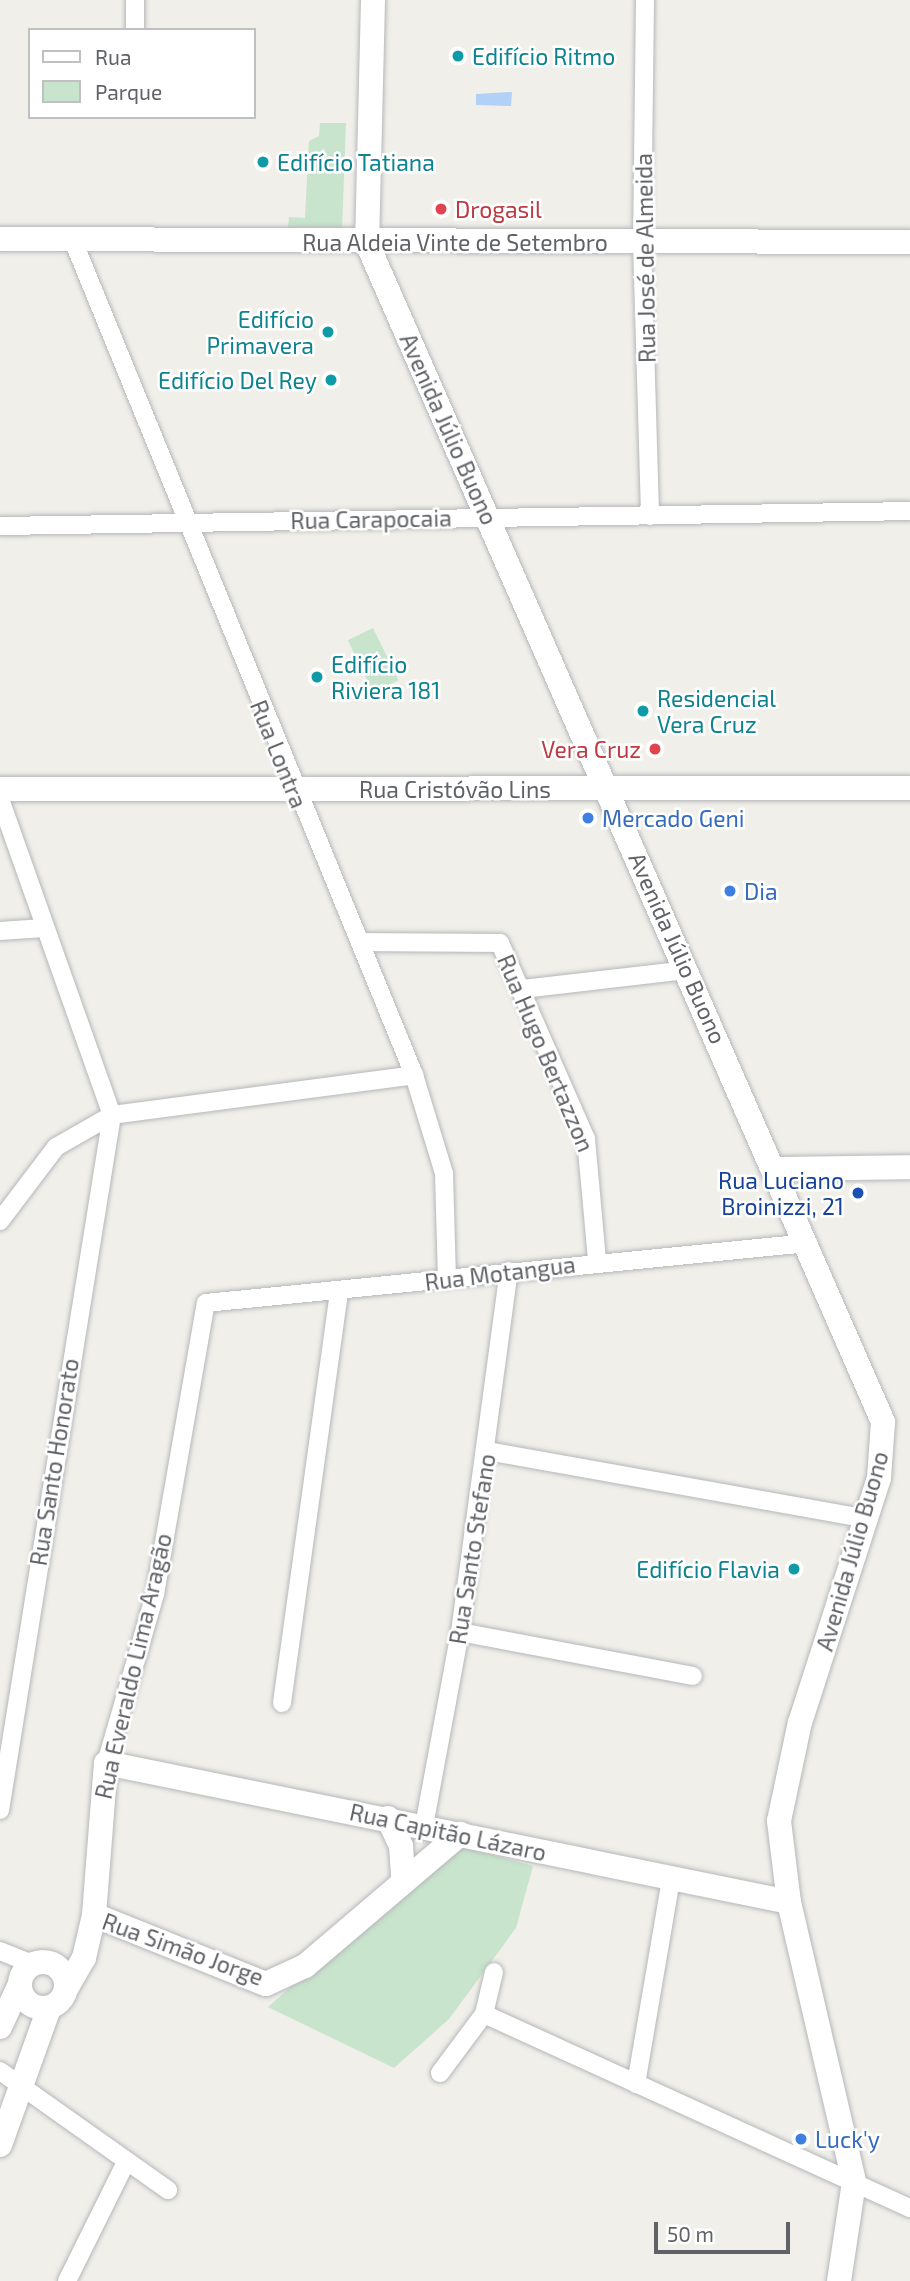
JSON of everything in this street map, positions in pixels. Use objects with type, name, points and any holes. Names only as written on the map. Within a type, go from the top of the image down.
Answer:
[{"type":"street","points":[[135,0],[135,28]]},
{"type":"street","name":"Avenida Júlio Buono","points":[[373,0],[367,243],[609,788],[808,1243],[883,1422],[883,1457],[867,1519],[784,1782],[779,1821],[789,1902],[854,2182]]},
{"type":"street","name":"Rua José de Almeida","points":[[645,0],[642,243],[650,516]]},
{"type":"street","name":"Rua Lontra","points":[[72,238],[293,790],[360,942],[414,1075],[444,1172],[447,1279]]},
{"type":"street","name":"Rua Aldeia Vinte de Setembro","points":[[0,239],[367,243],[910,242]]},
{"type":"street","name":"Rua Carapocaia","points":[[0,526],[910,511]]},
{"type":"street","name":"Rua Cristóvão Lins","points":[[0,789],[910,788]]},
{"type":"street","points":[[0,799],[112,1115]]},
{"type":"street","points":[[0,931],[44,928]]},
{"type":"street","name":"Rua Hugo Bertazzon","points":[[360,942],[496,940],[523,989],[586,1139],[597,1261]]},
{"type":"street","points":[[523,989],[688,970]]},
{"type":"street","points":[[0,1221],[56,1147],[112,1115],[414,1075]]},
{"type":"street","name":"Rua Santo Honorato","points":[[0,1810],[112,1115]]},
{"type":"street","points":[[775,1169],[910,1167]]},
{"type":"street","name":"Rua Motangua","points":[[199,1315],[213,1299],[339,1291],[597,1261],[808,1243]]},
{"type":"street","name":"Rua Santo Stefano","points":[[424,1826],[460,1632],[487,1451],[509,1271]]},
{"type":"street","points":[[282,1703],[339,1291]]},
{"type":"street","name":"Rua Everaldo Lima Aragão","points":[[0,2145],[57,1998],[80,1968],[91,1925],[106,1763],[155,1594],[199,1315]]},
{"type":"street","points":[[487,1451],[867,1519]]},
{"type":"street","points":[[460,1632],[693,1676]]},
{"type":"street","name":"Rua Capitão Lázaro","points":[[106,1763],[388,1818],[789,1902]]},
{"type":"street","points":[[388,1818],[401,1846],[403,1878]]},
{"type":"street","name":"Rua Simão Jorge","points":[[91,1925],[266,1984],[305,1966],[403,1878],[460,1834]]},
{"type":"street","points":[[636,2084],[671,1879]]},
{"type":"street","points":[[6,2004],[44,1965],[91,1925]]},
{"type":"street","points":[[0,1951],[44,1965]]},
{"type":"street","points":[[6,2004],[32,2006],[57,1998],[44,1965]]},
{"type":"street","points":[[440,2073],[484,2014],[494,1972]]},
{"type":"street","points":[[484,2014],[910,2208]]},
{"type":"street","points":[[0,2071],[168,2190]]},
{"type":"street","points":[[67,2281],[126,2162]]},
{"type":"street","points":[[839,2281],[854,2182]]},
{"type":"green space","points":[[320,123],[346,123],[342,229],[288,228],[289,217],[305,218],[309,141],[319,136]]},
{"type":"green space","points":[[373,628],[398,680],[373,692],[348,640]]},
{"type":"green space","points":[[451,1844],[533,1866],[516,1928],[449,2019],[394,2068],[268,2007]]},
{"type":"water","points":[[512,92],[511,106],[476,105],[476,94]]},
{"type":"place","name":"Edifício Ritmo","points":[[458,56]]},
{"type":"place","name":"Edifício Tatiana","points":[[263,162]]},
{"type":"place","name":"Drogasil","points":[[441,209]]},
{"type":"place","name":"Edifício Primavera","points":[[328,332]]},
{"type":"place","name":"Edifício Del Rey","points":[[331,380]]},
{"type":"place","name":"Edifício Riviera 181","points":[[317,677]]},
{"type":"place","name":"Residencial Vera Cruz","points":[[643,711]]},
{"type":"place","name":"Vera Cruz","points":[[655,749]]},
{"type":"place","name":"Mercado Geni","points":[[588,818]]},
{"type":"place","name":"Dia","points":[[730,891]]},
{"type":"place","name":"Rua Luciano Broinizzi, 21","points":[[858,1193]]},
{"type":"place","name":"Edifício Flavia","points":[[794,1569]]},
{"type":"place","name":"Luck'y","points":[[801,2139]]}]
